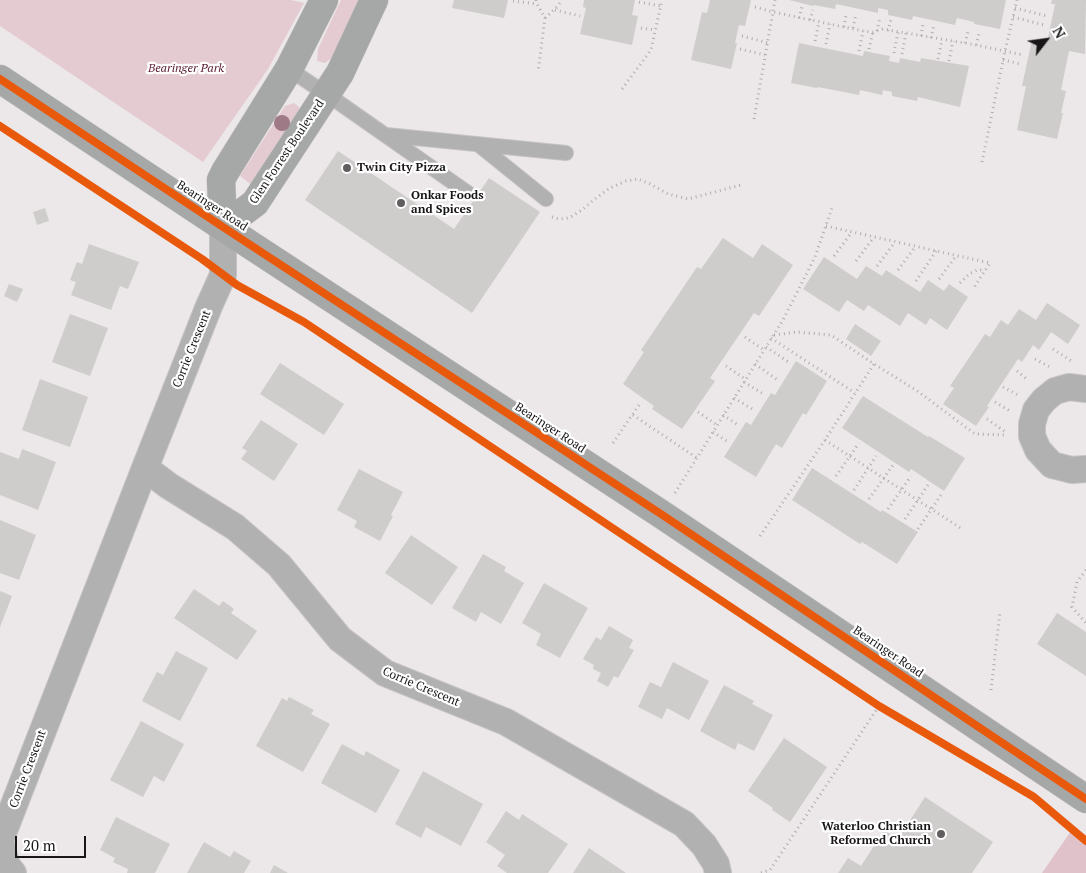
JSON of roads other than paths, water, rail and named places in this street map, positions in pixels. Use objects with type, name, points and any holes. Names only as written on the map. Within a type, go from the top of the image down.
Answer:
[{"type":"street","points":[[223,227],[221,180],[289,70],[324,0]]},
{"type":"street","name":"Glen Forrest Boulevard","points":[[223,227],[255,203],[340,73],[374,0]]},
{"type":"street","name":"Bearinger Road","points":[[0,80],[661,514],[1086,799]]},
{"type":"street","name":"Corrie Crescent","points":[[13,873],[7,866],[0,841],[144,468],[224,275],[223,227]]},
{"type":"street","points":[[1082,377],[1069,387],[1056,391],[1044,400],[1036,410],[1032,424],[1032,436],[1038,450],[1052,464],[1072,470],[1086,468]]},
{"type":"street","name":"Corrie Crescent","points":[[144,468],[169,486],[235,527],[279,565],[340,639],[384,673],[506,722],[684,824],[704,845],[716,864],[718,873]]},
{"type":"lane","points":[[289,70],[385,134],[468,193]]},
{"type":"lane","points":[[385,134],[566,154]]},
{"type":"lane","points":[[479,144],[546,199]]},
{"type":"place","name":"Twin City Pizza","points":[[347,168]]},
{"type":"place","name":"Onkar Foods and Spices","points":[[401,203]]},
{"type":"place","name":"Waterloo Christian Reformed Church","points":[[941,834]]},
{"type":"park label","name":"Bearinger Park","points":[[186,69]]}]
